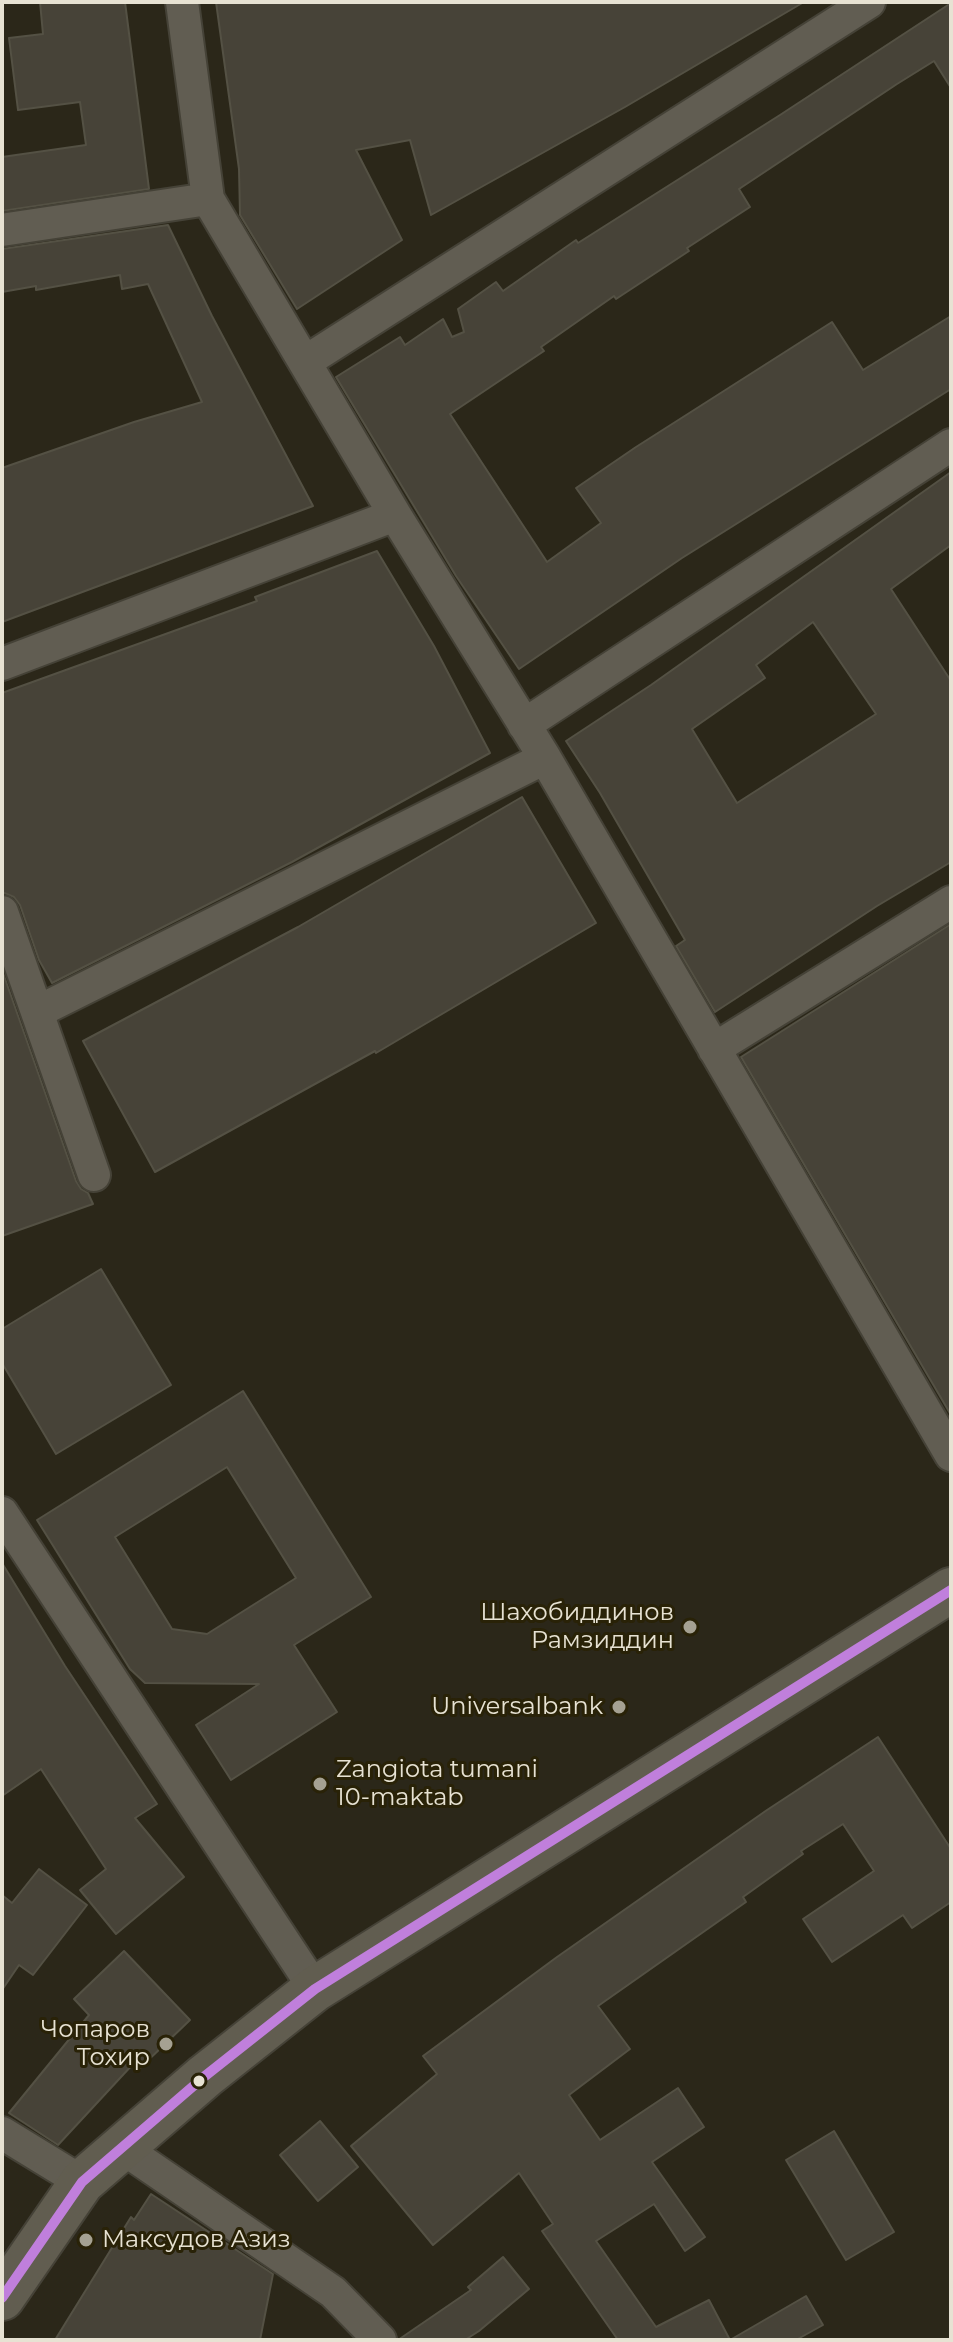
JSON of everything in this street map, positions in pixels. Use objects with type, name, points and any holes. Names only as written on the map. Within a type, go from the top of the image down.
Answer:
[{"type":"main road","points":[[2,2298],[82,2182],[315,1989],[951,1590]]},
{"type":"street","points":[[182,2],[208,199],[395,515],[545,758],[951,1455]]},
{"type":"street","points":[[305,362],[869,2]]},
{"type":"street","points":[[2,230],[208,199]]},
{"type":"street","points":[[524,725],[951,445]]},
{"type":"street","points":[[2,664],[395,515]]},
{"type":"street","points":[[37,1012],[545,758]]},
{"type":"street","points":[[714,1049],[951,902]]},
{"type":"street","points":[[2,912],[94,1175]]},
{"type":"street","points":[[2,1513],[315,1989]]},
{"type":"street","points":[[2,2133],[82,2182]]},
{"type":"street","points":[[121,2147],[333,2292],[380,2340]]},
{"type":"building","points":[[40,2],[125,2],[149,189],[2,211],[2,157],[86,145],[80,102],[18,110],[9,38],[43,34]]},
{"type":"building","points":[[216,2],[804,2],[625,107],[431,215],[410,140],[356,150],[402,240],[297,309],[240,215],[239,169]]},
{"type":"building","points":[[951,3],[951,88],[934,61],[897,84],[739,189],[750,207],[616,299],[614,296],[541,347],[544,351],[450,414],[547,562],[601,523],[576,488],[832,322],[863,370],[951,316],[951,389],[682,558],[519,669],[456,576],[336,377],[400,337],[405,345],[443,319],[452,337],[464,332],[458,309],[496,282],[503,291],[576,240],[578,243]]},
{"type":"building","points":[[168,225],[212,316],[313,506],[2,622],[2,468],[202,402],[148,284],[122,289],[120,275],[36,290],[36,286],[2,292],[2,249]]},
{"type":"building","points":[[951,472],[951,545],[891,589],[951,681],[951,862],[877,906],[715,1012],[676,946],[685,940],[600,793],[566,741],[651,685]],"holes":[[[813,622],[876,714],[737,803],[692,729],[765,678],[756,665]]]},
{"type":"building","points":[[377,551],[434,646],[490,753],[292,862],[52,983],[39,960],[20,905],[14,897],[2,892],[2,693],[257,601],[255,597]]},
{"type":"building","points":[[522,797],[596,923],[376,1053],[155,1172],[83,1041],[298,927]]},
{"type":"building","points":[[951,924],[951,1415],[741,1057]]},
{"type":"building","points":[[2,970],[76,1181],[88,1193],[93,1204],[2,1236]]},
{"type":"building","points":[[101,1269],[171,1385],[56,1454],[2,1363],[2,1329]]},
{"type":"building","points":[[243,1391],[371,1597],[294,1645],[337,1712],[231,1780],[196,1725],[259,1684],[145,1683],[130,1669],[37,1520]],"holes":[[[227,1467],[296,1578],[207,1634],[172,1629],[115,1537]]]},
{"type":"building","points":[[2,1563],[65,1666],[157,1804],[135,1818],[184,1877],[116,1934],[80,1890],[106,1869],[41,1769],[2,1796]]},
{"type":"building","points":[[878,1737],[951,1849],[951,1902],[912,1928],[903,1915],[832,1962],[803,1919],[874,1871],[843,1824],[801,1851],[803,1854],[743,1897],[746,1902],[598,2006],[630,2049],[569,2095],[600,2140],[678,2088],[704,2127],[652,2162],[705,2237],[685,2251],[654,2204],[596,2241],[656,2327],[709,2300],[730,2340],[618,2340],[542,2231],[553,2224],[519,2173],[433,2245],[351,2146],[437,2074],[423,2056],[557,1957],[767,1810]]},
{"type":"building","points":[[39,1869],[87,1905],[33,1975],[19,1965],[2,1990],[2,1895],[12,1903]]},
{"type":"building","points":[[124,1951],[190,2020],[140,2068],[134,2063],[58,2145],[9,2113],[89,2015],[74,1999]]},
{"type":"building","points":[[320,2121],[358,2167],[318,2201],[280,2155]]},
{"type":"building","points":[[834,2131],[894,2232],[846,2260],[786,2160]]},
{"type":"building","points":[[151,2194],[273,2274],[260,2340],[55,2340],[131,2217],[134,2220]]},
{"type":"building","points":[[503,2257],[529,2289],[479,2331],[465,2340],[398,2340],[471,2290],[468,2287]]},
{"type":"building","points":[[806,2296],[823,2325],[796,2340],[730,2340]]},
{"type":"transit line","points":[[2,2298],[82,2182],[205,2076],[315,1989],[951,1590]]},
{"type":"place","name":"Шахобиддинов Рамзиддин","points":[[690,1627]]},
{"type":"place","name":"Universalbank","points":[[619,1707]]},
{"type":"place","name":"Zangiota tumani 10-maktab","points":[[320,1784]]},
{"type":"place","name":"Чопаров Тохир","points":[[166,2044]]},
{"type":"place","name":"Максудов Азиз","points":[[86,2240]]}]
